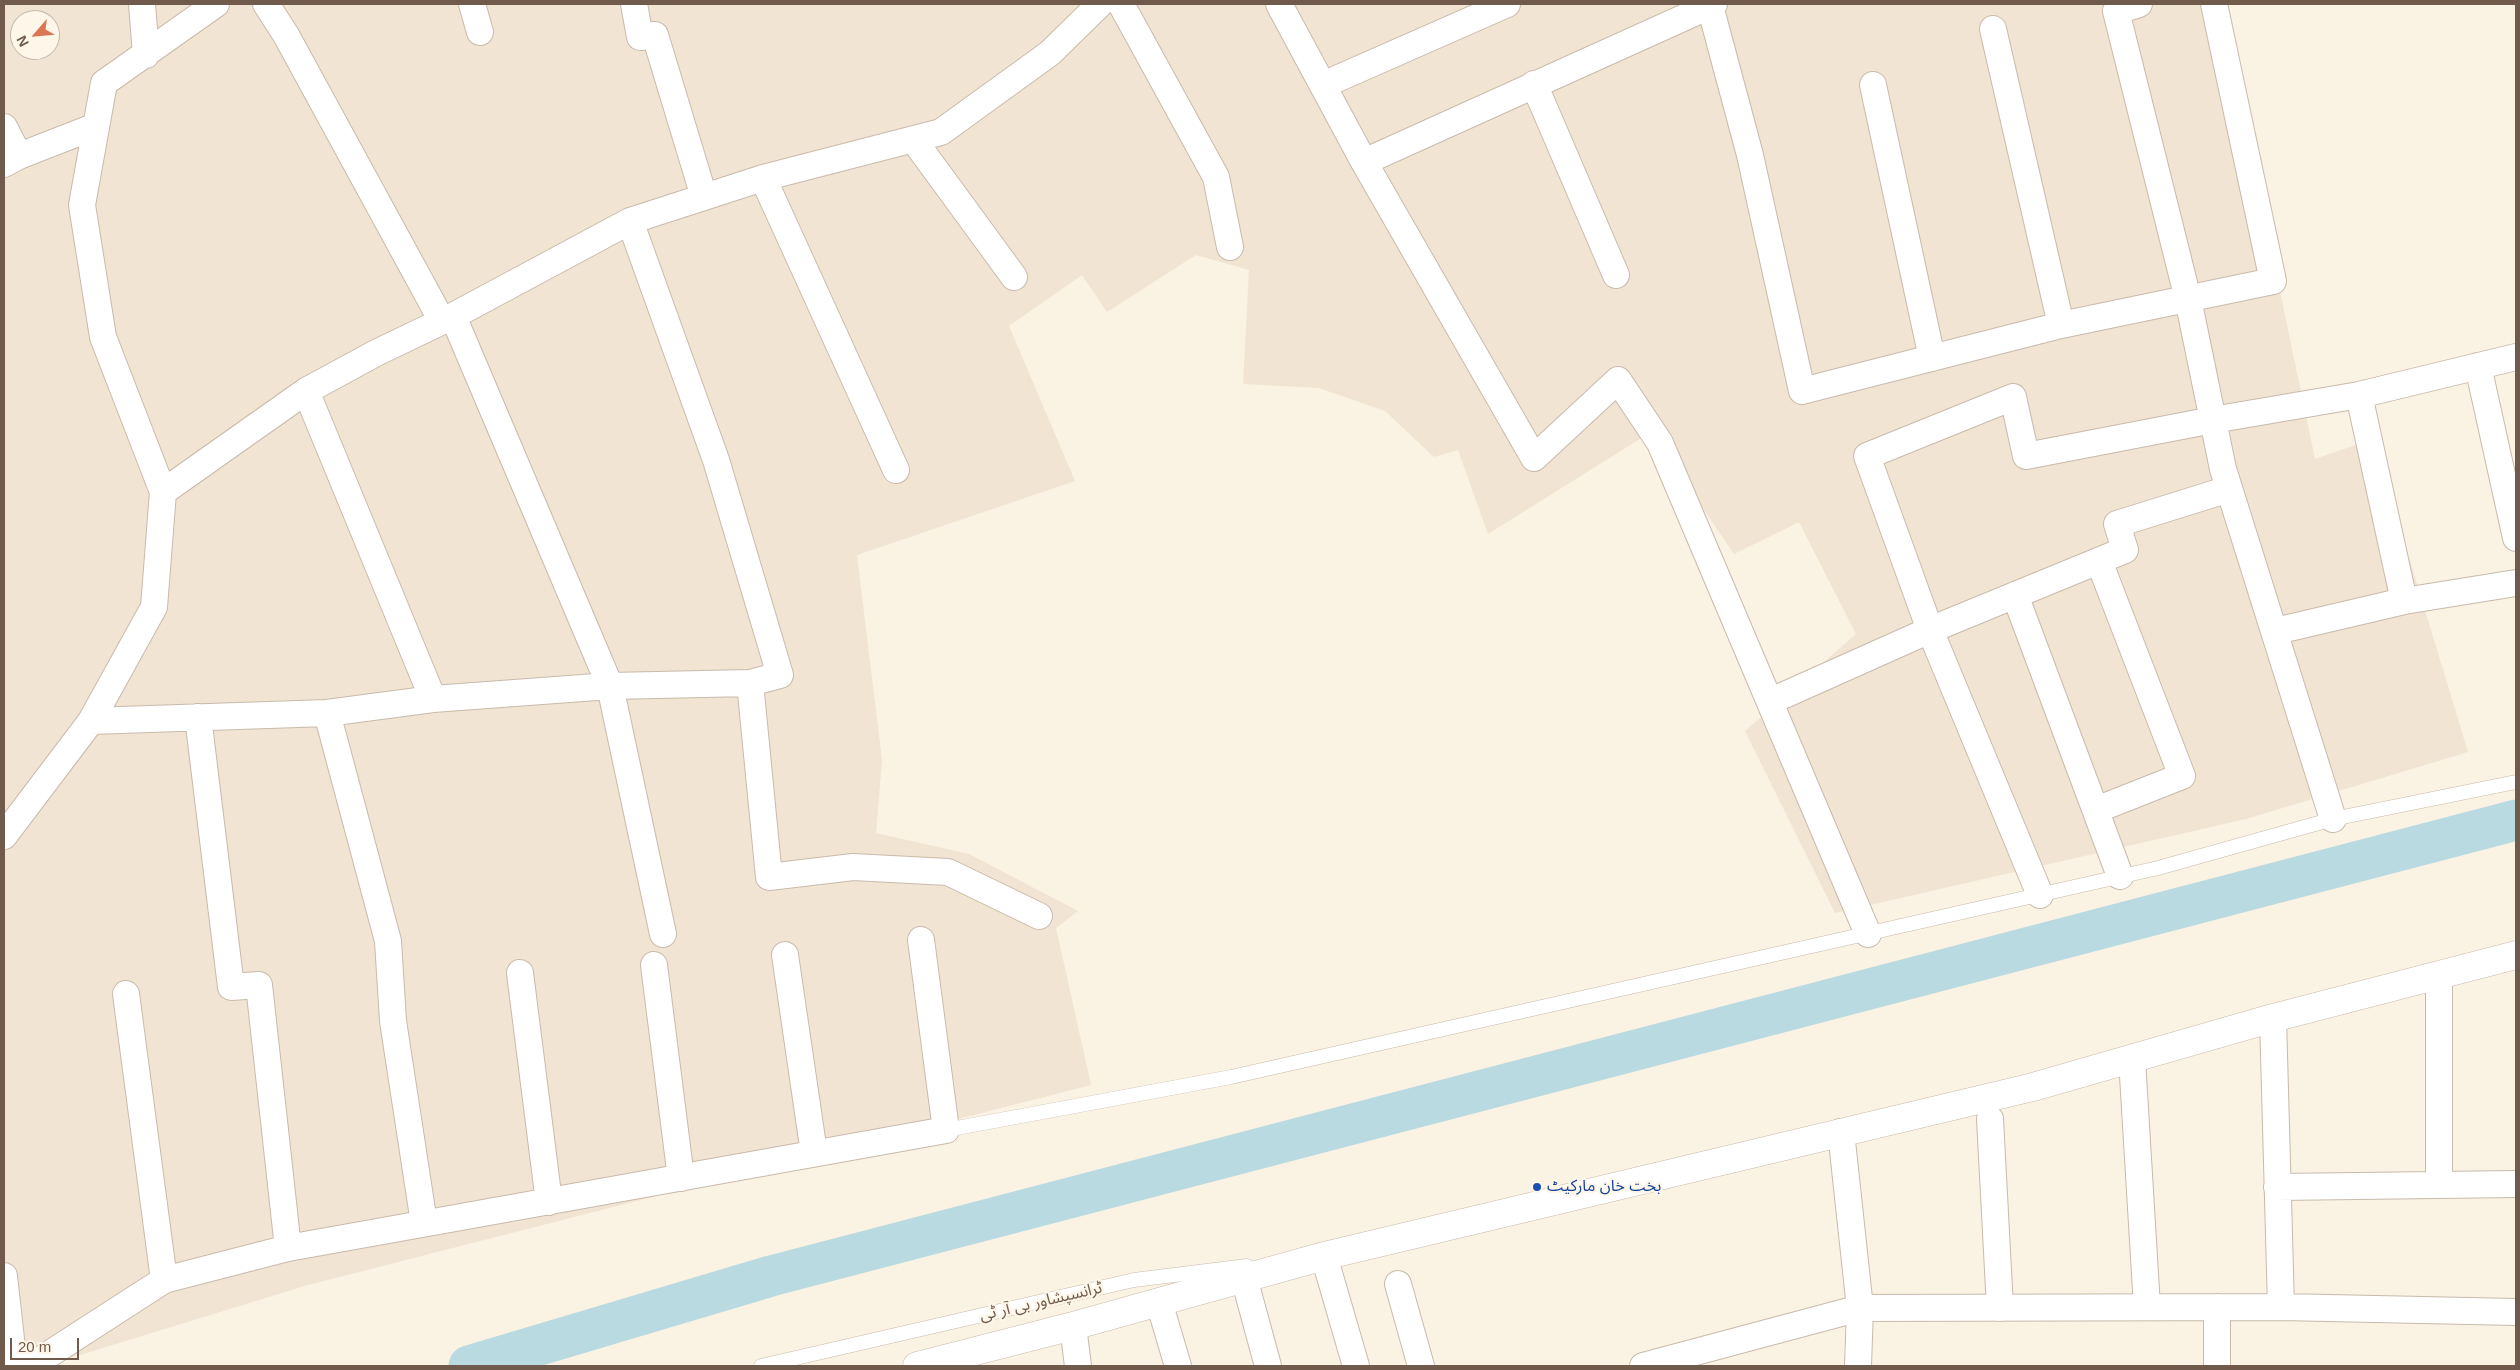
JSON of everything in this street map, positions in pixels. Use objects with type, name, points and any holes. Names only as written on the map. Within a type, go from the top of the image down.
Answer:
[{"type":"street","points":[[142,4],[146,55]]},
{"type":"street","points":[[4,836],[91,721],[154,607],[163,492],[102,336],[82,205],[104,83],[216,4]]},
{"type":"street","points":[[266,4],[286,34],[448,319],[610,686],[663,934]]},
{"type":"street","points":[[472,4],[480,32]]},
{"type":"street","points":[[634,4],[640,37],[655,35],[704,197]]},
{"type":"street","points":[[1121,4],[1216,177],[1230,247]]},
{"type":"street","points":[[1279,4],[1364,162],[1534,458],[1618,380],[1660,443],[1771,701],[1868,934]]},
{"type":"street","points":[[1323,85],[1507,4]]},
{"type":"street","points":[[2138,4],[2116,11],[2188,299],[2229,489],[2276,631],[2333,818]]},
{"type":"street","points":[[1364,162],[1712,5],[1750,155],[1802,391],[2061,325],[2273,281],[2214,4]]},
{"type":"street","points":[[163,492],[306,391],[376,353],[448,319],[630,221],[763,178],[941,132],[1050,53],[1095,6]]},
{"type":"street","points":[[1993,29],[2061,325]]},
{"type":"street","points":[[1534,84],[1616,276]]},
{"type":"street","points":[[1873,85],[1932,358]]},
{"type":"street","points":[[4,127],[11,160],[96,126]]},
{"type":"street","points":[[913,139],[1014,277]]},
{"type":"street","points":[[763,178],[896,470]]},
{"type":"street","points":[[91,721],[327,713],[433,699],[610,686],[750,683],[780,674],[716,460],[630,221]]},
{"type":"street","points":[[2040,895],[1930,630],[1867,456],[2013,397],[2026,456],[2213,420],[2359,395],[2516,357]]},
{"type":"street","points":[[2478,366],[2516,538]]},
{"type":"street","points":[[306,391],[433,699]]},
{"type":"street","points":[[2359,395],[2404,601]]},
{"type":"street","points":[[1771,701],[1930,630],[2126,550],[2118,524],[2229,489]]},
{"type":"street","points":[[2096,810],[2182,776],[2098,560]]},
{"type":"street","points":[[2276,631],[2404,601],[2516,583]]},
{"type":"street","points":[[2015,595],[2120,876]]},
{"type":"street","points":[[750,683],[769,877],[853,868],[948,872],[1039,916]]},
{"type":"street","points":[[327,713],[388,941],[393,1021],[424,1223]]},
{"type":"street","points":[[198,717],[231,987],[259,985],[288,1248]]},
{"type":"street","points":[[32,1366],[164,1280],[288,1248],[681,1178],[814,1152],[946,1130],[921,940]]},
{"type":"street","points":[[786,955],[814,1152]]},
{"type":"street","points":[[917,1366],[986,1357],[1073,1326],[1324,1256],[2034,1087],[2273,1018],[2516,955]]},
{"type":"street","points":[[654,965],[681,1178]]},
{"type":"street","points":[[520,973],[548,1202]]},
{"type":"street","points":[[2438,1185],[2440,976]]},
{"type":"street","points":[[126,994],[164,1280]]},
{"type":"street","points":[[2273,1018],[2281,1307]]},
{"type":"street","points":[[2132,1059],[2147,1307]]},
{"type":"street","points":[[1990,1119],[2000,1308]]},
{"type":"street","points":[[1841,1132],[1860,1308],[1858,1366]]},
{"type":"street","points":[[2277,1187],[2516,1184]]},
{"type":"street","points":[[1324,1256],[1356,1366]]},
{"type":"street","points":[[4,1276],[14,1366]]},
{"type":"street","points":[[1244,1278],[1268,1366]]},
{"type":"street","points":[[1398,1284],[1421,1366]]},
{"type":"street","points":[[1159,1302],[1178,1366]]},
{"type":"street","points":[[2217,1307],[2217,1366]]},
{"type":"street","points":[[1643,1366],[1674,1362],[1860,1308],[2281,1307],[2516,1312]]},
{"type":"street","points":[[1073,1326],[1078,1366]]},
{"type":"lane","points":[[946,1130],[1231,1077],[2040,895],[2120,876],[2333,818],[2516,782]]},
{"type":"lane","name":"ٹرانسپشاور بی آر ٹی","points":[[761,1366],[1134,1280],[1324,1256]]},
{"type":"shaded area","points":[[4,4],[2220,4],[2315,459],[2373,439],[2468,752],[2246,819],[1835,913],[1745,731],[1856,634],[1799,522],[1734,554],[1651,432],[1488,534],[1458,450],[1434,457],[1385,411],[1319,388],[1243,384],[1249,270],[1196,255],[1107,312],[1082,275],[1009,326],[1075,481],[857,555],[882,760],[876,833],[969,854],[1078,911],[1056,928],[1091,1085],[308,1285],[44,1366],[4,1366]]},
{"type":"waterway","points":[[469,1366],[771,1276],[2516,820]]},
{"type":"place","name":"بخت خان مارکیٹ","points":[[1537,1187]]}]
